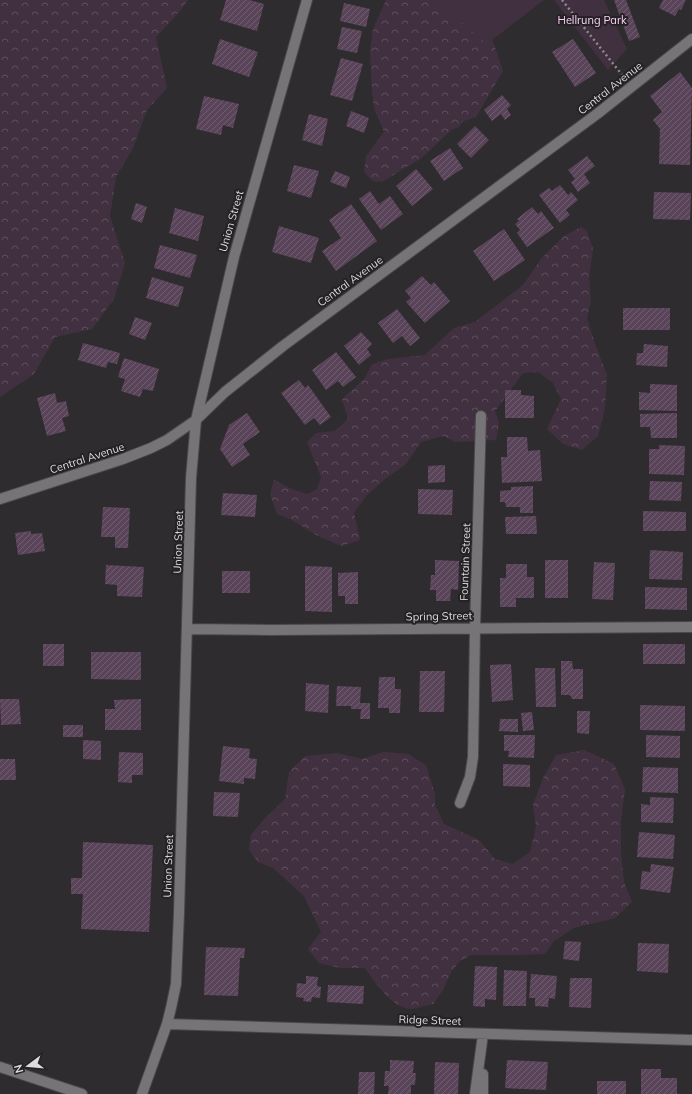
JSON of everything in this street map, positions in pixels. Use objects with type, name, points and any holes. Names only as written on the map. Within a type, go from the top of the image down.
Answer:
[{"type":"street","name":"Union Street","points":[[142,1094],[167,1024],[176,984],[191,478],[196,420],[234,257],[307,0]]},
{"type":"street","name":"Central Avenue","points":[[0,499],[152,448],[167,440],[196,420],[240,380],[283,346],[597,114],[692,39]]},
{"type":"street","name":"Fountain Street","points":[[460,803],[470,777],[473,757],[481,416]]},
{"type":"street","name":"Spring Street","points":[[187,630],[692,627]]},
{"type":"street","name":"Ridge Street","points":[[167,1024],[692,1040]]},
{"type":"street","points":[[475,1094],[483,1034]]},
{"type":"street","points":[[483,1034],[483,1094]]},
{"type":"street","points":[[0,1067],[82,1094]]},
{"type":"path","points":[[562,0],[631,87]]},
{"type":"green space","points":[[0,0],[188,0],[156,37],[167,88],[147,110],[133,148],[116,177],[110,216],[125,263],[114,299],[92,329],[55,337],[34,374],[0,397]]},
{"type":"green space","points":[[386,0],[473,0],[479,5],[503,71],[476,117],[464,121],[459,127],[451,130],[423,157],[382,182],[373,181],[364,172],[366,156],[384,132],[374,108],[370,50],[373,29]]},
{"type":"green space","name":"Hellrung Park","points":[[435,0],[544,0],[487,44]]},
{"type":"green space","name":"Hellrung Park","points":[[554,0],[604,0],[627,49],[608,70]]},
{"type":"green space","points":[[581,227],[587,231],[593,249],[589,278],[591,300],[587,318],[607,375],[605,408],[598,436],[582,450],[563,444],[547,429],[561,399],[553,383],[538,372],[523,373],[495,411],[499,423],[496,440],[455,442],[444,436],[421,442],[406,464],[385,479],[367,495],[354,512],[360,540],[341,546],[316,535],[290,519],[277,514],[270,494],[274,480],[292,489],[307,494],[317,489],[321,477],[307,442],[316,433],[335,431],[348,419],[342,399],[365,378],[372,364],[388,359],[425,355],[454,328],[475,322],[523,285],[541,259],[564,236]]},
{"type":"green space","points":[[584,750],[614,764],[625,789],[621,821],[621,855],[624,882],[632,902],[615,918],[574,928],[554,941],[545,954],[471,955],[460,961],[451,972],[443,990],[433,1004],[412,1009],[405,1008],[398,1005],[385,994],[365,968],[340,968],[319,963],[308,949],[321,932],[304,896],[273,868],[258,862],[249,850],[251,835],[264,819],[285,799],[289,772],[305,756],[337,753],[362,759],[383,752],[408,754],[426,765],[435,794],[435,805],[444,824],[479,840],[495,859],[513,864],[530,852],[536,827],[533,805],[544,776],[556,755]]},
{"type":"building","points":[[226,0],[249,0],[264,4],[257,31],[220,20]]},
{"type":"building","points":[[614,0],[626,0],[640,37],[629,41]]},
{"type":"building","points":[[663,0],[686,0],[681,10],[679,9],[675,16],[659,8]]},
{"type":"building","points":[[344,3],[370,9],[366,27],[340,21]]},
{"type":"building","points":[[342,27],[362,31],[357,53],[337,49]]},
{"type":"building","points":[[220,39],[258,52],[249,77],[212,64]]},
{"type":"building","points":[[573,39],[596,73],[575,87],[552,52]]},
{"type":"building","points":[[341,58],[363,64],[352,101],[330,95]]},
{"type":"building","points":[[680,72],[692,88],[690,165],[659,164],[660,129],[653,120],[662,112],[650,96]]},
{"type":"building","points":[[502,95],[511,105],[507,109],[511,115],[505,120],[501,114],[492,121],[484,110]]},
{"type":"building","points":[[204,96],[239,104],[233,128],[223,125],[221,135],[196,129]]},
{"type":"building","points":[[351,111],[369,118],[364,133],[346,126]]},
{"type":"building","points":[[309,114],[328,119],[322,146],[302,140]]},
{"type":"building","points":[[475,126],[489,140],[471,158],[457,144]]},
{"type":"building","points":[[450,148],[463,168],[444,181],[430,161]]},
{"type":"building","points":[[587,156],[595,166],[584,174],[590,183],[578,192],[571,182],[575,179],[568,170]]},
{"type":"building","points":[[294,165],[319,171],[311,198],[287,191]]},
{"type":"building","points":[[416,169],[433,189],[412,206],[396,186]]},
{"type":"building","points":[[335,171],[350,177],[346,188],[330,182]]},
{"type":"building","points":[[560,185],[568,195],[571,192],[578,200],[566,210],[570,215],[560,223],[539,195],[549,188],[552,191]]},
{"type":"building","points":[[370,191],[379,204],[390,196],[403,214],[381,230],[359,199]]},
{"type":"building","points":[[654,192],[691,193],[690,220],[653,219]]},
{"type":"building","points":[[136,203],[147,207],[142,223],[131,219]]},
{"type":"building","points":[[351,204],[377,241],[336,271],[322,251],[341,238],[329,220]]},
{"type":"building","points":[[532,207],[538,214],[541,211],[554,228],[527,247],[517,233],[520,230],[515,224],[519,221],[517,219]]},
{"type":"building","points":[[175,208],[204,216],[198,241],[169,233]]},
{"type":"building","points":[[279,226],[319,238],[311,263],[272,252]]},
{"type":"building","points":[[504,229],[525,260],[494,281],[473,251]]},
{"type":"building","points":[[160,245],[197,255],[190,278],[154,268]]},
{"type":"building","points":[[422,276],[431,285],[434,282],[450,301],[425,323],[406,302],[411,298],[405,291]]},
{"type":"building","points":[[152,277],[184,287],[178,307],[146,298]]},
{"type":"building","points":[[623,308],[670,308],[670,330],[623,330]]},
{"type":"building","points":[[397,309],[420,338],[410,346],[402,336],[393,343],[378,323]]},
{"type":"building","points":[[135,317],[152,323],[145,340],[129,334]]},
{"type":"building","points":[[361,332],[372,344],[367,349],[371,355],[359,365],[344,346]]},
{"type":"building","points":[[83,343],[120,353],[117,364],[108,362],[106,368],[78,360]]},
{"type":"building","points":[[644,344],[668,346],[667,367],[636,365],[637,353],[643,353]]},
{"type":"building","points":[[336,352],[356,377],[343,387],[338,381],[326,390],[312,370]]},
{"type":"building","points":[[124,358],[159,369],[153,391],[143,389],[140,397],[121,391],[125,379],[118,377]]},
{"type":"building","points":[[299,380],[305,388],[308,385],[331,417],[320,425],[314,418],[305,425],[281,393]]},
{"type":"building","points":[[650,384],[677,385],[677,411],[639,410],[639,392],[650,393]]},
{"type":"building","points":[[505,390],[521,390],[521,395],[534,396],[534,418],[505,418]]},
{"type":"building","points":[[55,393],[57,403],[66,401],[69,416],[62,418],[66,431],[47,436],[37,398]]},
{"type":"building","points":[[247,413],[260,432],[243,444],[250,455],[232,467],[220,449],[229,425]]},
{"type":"building","points":[[677,413],[677,438],[651,438],[650,427],[640,427],[640,414]]},
{"type":"building","points":[[507,437],[527,437],[528,451],[540,450],[542,481],[502,483],[501,457],[507,457]]},
{"type":"building","points":[[659,445],[685,446],[684,475],[649,474],[649,449],[659,449]]},
{"type":"building","points":[[445,465],[445,482],[428,483],[428,466]]},
{"type":"building","points":[[650,481],[682,482],[681,501],[649,500]]},
{"type":"building","points":[[533,486],[533,513],[520,513],[520,507],[506,507],[505,502],[500,502],[500,491],[511,490],[511,487]]},
{"type":"building","points":[[418,489],[453,490],[452,515],[418,514]]},
{"type":"building","points":[[223,493],[257,495],[255,517],[221,515]]},
{"type":"building","points":[[103,507],[130,508],[128,548],[115,548],[115,537],[101,537]]},
{"type":"building","points":[[643,511],[686,512],[686,531],[643,531]]},
{"type":"building","points":[[536,516],[537,534],[506,534],[505,517]]},
{"type":"building","points":[[31,531],[31,534],[42,533],[45,551],[18,555],[15,533]]},
{"type":"building","points":[[650,550],[683,552],[682,580],[649,579]]},
{"type":"building","points":[[435,560],[459,561],[458,590],[451,589],[450,601],[436,601],[436,590],[430,590],[431,575],[435,575]]},
{"type":"building","points":[[545,560],[568,560],[568,598],[545,598]]},
{"type":"building","points":[[594,562],[615,563],[613,600],[592,599]]},
{"type":"building","points":[[506,564],[527,564],[527,577],[534,577],[534,598],[516,598],[516,607],[500,607],[500,578],[506,578]]},
{"type":"building","points":[[106,565],[144,567],[142,597],[117,596],[117,585],[105,584]]},
{"type":"building","points":[[305,566],[332,567],[332,612],[305,611]]},
{"type":"building","points":[[222,571],[250,571],[250,593],[222,593]]},
{"type":"building","points":[[358,572],[358,604],[345,604],[345,596],[338,596],[338,573]]},
{"type":"building","points":[[645,587],[687,588],[687,610],[645,609]]},
{"type":"building","points":[[43,644],[64,644],[64,666],[43,666]]},
{"type":"building","points":[[643,644],[685,644],[685,664],[643,664]]},
{"type":"building","points":[[91,652],[141,652],[141,680],[91,679]]},
{"type":"building","points":[[561,661],[572,661],[573,669],[583,669],[583,699],[572,699],[570,695],[561,695]]},
{"type":"building","points":[[511,664],[513,700],[492,702],[490,665]]},
{"type":"building","points":[[535,668],[555,668],[556,707],[536,707]]},
{"type":"building","points":[[420,671],[445,671],[444,712],[419,712]]},
{"type":"building","points":[[379,677],[395,677],[395,689],[401,689],[400,713],[389,713],[389,708],[378,708]]},
{"type":"building","points":[[306,683],[329,685],[328,713],[305,711]]},
{"type":"building","points":[[337,686],[361,687],[360,703],[370,703],[370,719],[360,719],[361,709],[351,709],[351,706],[336,706]]},
{"type":"building","points":[[0,699],[19,699],[21,724],[1,725]]},
{"type":"building","points":[[141,699],[141,730],[105,730],[105,709],[115,709],[114,700]]},
{"type":"building","points":[[640,705],[685,706],[685,731],[640,730]]},
{"type":"building","points":[[577,711],[590,711],[589,734],[577,733]]},
{"type":"building","points":[[532,712],[534,730],[523,731],[521,713]]},
{"type":"building","points":[[500,719],[518,719],[518,732],[499,731]]},
{"type":"building","points":[[63,725],[83,725],[83,737],[63,737]]},
{"type":"building","points":[[504,735],[535,735],[534,758],[508,757],[509,751],[504,751]]},
{"type":"building","points":[[646,735],[680,736],[680,758],[646,757]]},
{"type":"building","points":[[83,740],[101,741],[101,760],[83,759]]},
{"type":"building","points":[[223,746],[250,749],[249,758],[257,759],[255,779],[244,778],[244,784],[219,781]]},
{"type":"building","points":[[119,752],[143,753],[143,775],[132,775],[132,783],[118,782]]},
{"type":"building","points":[[0,759],[15,759],[16,780],[0,780]]},
{"type":"building","points":[[503,764],[530,765],[530,787],[503,786]]},
{"type":"building","points":[[643,767],[678,768],[678,793],[642,792]]},
{"type":"building","points":[[214,792],[240,793],[238,817],[213,816]]},
{"type":"building","points":[[650,797],[674,798],[673,823],[641,822],[641,804],[650,805]]},
{"type":"building","points":[[639,832],[675,835],[673,859],[637,857]]},
{"type":"building","points":[[83,842],[153,845],[149,932],[81,929],[83,894],[71,894],[71,878],[82,878]]},
{"type":"building","points":[[651,864],[674,867],[670,893],[640,889],[642,871],[650,872]]},
{"type":"building","points":[[565,941],[581,942],[579,961],[563,959]]},
{"type":"building","points":[[638,943],[669,944],[668,973],[637,971]]},
{"type":"building","points":[[206,947],[245,948],[244,958],[240,958],[238,996],[204,995]]},
{"type":"building","points":[[475,966],[497,967],[496,1000],[485,999],[485,1007],[473,1006]]},
{"type":"building","points":[[504,970],[527,971],[526,1006],[503,1006]]},
{"type":"building","points":[[531,974],[557,976],[555,999],[549,998],[548,1007],[535,1006],[535,998],[529,998]]},
{"type":"building","points":[[306,976],[318,977],[317,986],[321,987],[320,998],[312,997],[311,1002],[303,1001],[304,998],[296,997],[297,983],[306,984]]},
{"type":"building","points":[[570,978],[592,978],[591,1008],[569,1007]]},
{"type":"building","points":[[328,985],[364,986],[363,1004],[327,1002]]},
{"type":"building","points":[[390,1060],[414,1061],[413,1073],[416,1073],[415,1085],[411,1085],[411,1094],[388,1094],[389,1086],[384,1086],[385,1071],[390,1071]]},
{"type":"building","points":[[507,1060],[548,1062],[546,1090],[505,1088]]},
{"type":"building","points":[[435,1062],[459,1063],[458,1094],[434,1094]]},
{"type":"building","points":[[641,1069],[661,1069],[661,1078],[677,1078],[677,1094],[641,1094]]},
{"type":"building","points":[[359,1072],[375,1072],[374,1094],[358,1094]]},
{"type":"building","points":[[597,1081],[626,1081],[626,1094],[597,1094]]}]
